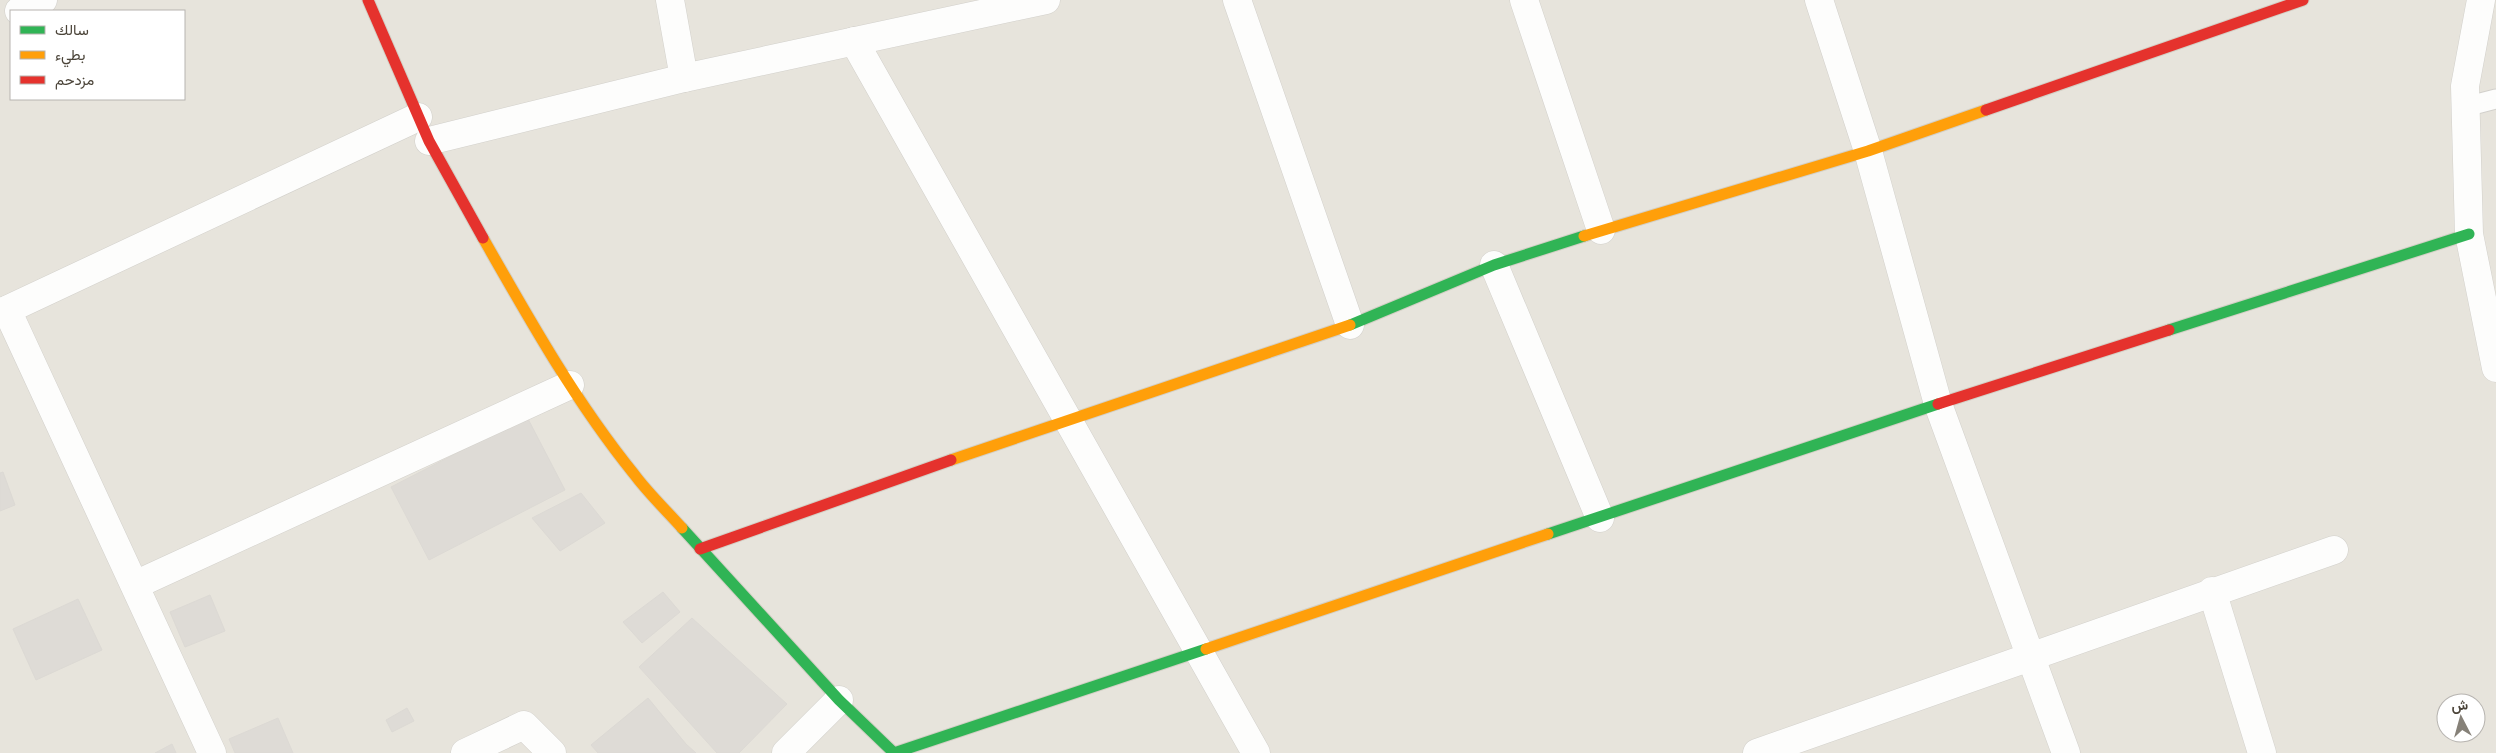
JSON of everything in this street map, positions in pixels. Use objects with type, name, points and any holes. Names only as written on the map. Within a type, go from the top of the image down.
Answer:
[{"type":"street","points":[[21,10],[43,0]]},
{"type":"street","points":[[368,0],[424,129],[543,344],[570,385],[634,475],[839,700],[894,753],[1938,404],[2469,234]]},
{"type":"street","points":[[670,0],[684,78]]},
{"type":"street","points":[[212,753],[135,585],[3,312],[424,129],[684,78],[854,42],[960,9],[1046,0]]},
{"type":"street","points":[[1237,0],[1350,325]]},
{"type":"street","points":[[1524,0],[1601,230]]},
{"type":"street","points":[[1819,0],[1868,151],[1938,404],[2066,753]]},
{"type":"street","points":[[700,549],[1066,419],[1350,325],[1494,265],[1601,230],[1868,151],[2303,0]]},
{"type":"street","points":[[2481,0],[2465,86],[2469,234],[2489,301],[2496,368]]},
{"type":"street","points":[[854,42],[1256,753]]},
{"type":"street","points":[[1494,265],[1600,518]]},
{"type":"street","points":[[135,585],[570,385]]},
{"type":"street","points":[[1774,750],[2031,655],[2334,550]]},
{"type":"street","points":[[2212,591],[2262,753]]},
{"type":"street","points":[[786,753],[839,700]]},
{"type":"street","points":[[465,753],[524,725],[552,753]]},
{"type":"lane","points":[[2465,107],[2496,99]]},
{"type":"shaded area","points":[[0,0],[2496,0],[2496,753],[0,753]]},
{"type":"building","points":[[527,417],[565,490],[429,560],[391,487]]},
{"type":"building","points":[[3,472],[15,505],[0,511],[0,473]]},
{"type":"building","points":[[581,493],[605,523],[560,551],[532,518]]},
{"type":"building","points":[[663,592],[680,612],[642,643],[623,622]]},
{"type":"building","points":[[210,595],[225,631],[185,647],[170,612]]},
{"type":"building","points":[[78,599],[102,650],[36,680],[13,629]]},
{"type":"building","points":[[692,618],[787,704],[739,753],[717,753],[639,667]]},
{"type":"building","points":[[648,698],[686,744],[696,753],[598,753],[591,745]]},
{"type":"building","points":[[407,708],[414,721],[392,732],[386,720]]},
{"type":"building","points":[[278,718],[293,753],[235,753],[229,739]]},
{"type":"building","points":[[172,744],[176,753],[155,753]]},
{"type":"traffic: fast","points":[[2169,330],[2469,234]]},
{"type":"traffic: fast","points":[[1350,325],[1494,265],[1584,236]]},
{"type":"traffic: fast","points":[[1548,534],[1938,404]]},
{"type":"traffic: fast","points":[[682,528],[839,700],[894,753]]},
{"type":"traffic: fast","points":[[894,753],[1206,649]]},
{"type":"traffic: slow","points":[[1584,236],[1868,151],[1986,110]]},
{"type":"traffic: slow","points":[[483,238],[572,389],[639,481],[682,528]]},
{"type":"traffic: slow","points":[[951,460],[1350,325]]},
{"type":"traffic: slow","points":[[1206,649],[1548,534]]},
{"type":"traffic: jam","points":[[368,0],[429,141],[483,238]]},
{"type":"traffic: jam","points":[[1986,110],[2303,0]]},
{"type":"traffic: jam","points":[[1938,404],[2169,330]]},
{"type":"traffic: jam","points":[[700,549],[951,460]]}]
